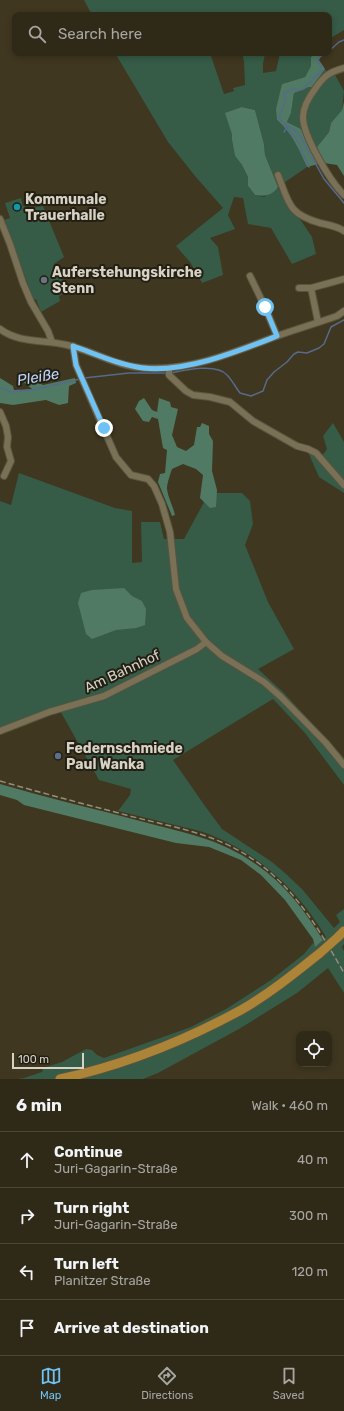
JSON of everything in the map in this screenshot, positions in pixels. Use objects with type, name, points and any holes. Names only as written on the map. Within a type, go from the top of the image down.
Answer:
[{"type":"highway","points":[[60,1079],[95,1071],[149,1053],[173,1043],[242,1009],[280,984],[320,953],[341,934]]},
{"type":"street","points":[[344,68],[330,72],[324,77],[307,100],[303,117],[306,132],[328,176],[344,195]]},
{"type":"street","points":[[278,175],[289,204],[298,214],[306,219],[333,226],[344,231]]},
{"type":"street","points":[[0,219],[23,283],[35,309],[48,331],[52,342]]},
{"type":"street","points":[[250,276],[277,336]]},
{"type":"street","points":[[299,288],[311,288],[344,279]]},
{"type":"street","points":[[311,288],[318,322]]},
{"type":"street","points":[[0,329],[19,339],[52,342],[73,346],[131,366],[144,368],[169,368],[203,362],[233,354],[277,336],[337,316],[344,311]]},
{"type":"street","points":[[73,346],[74,358],[80,375],[116,457],[131,475],[148,479],[154,486],[162,504],[170,532],[176,589],[187,618],[206,642],[222,656],[264,682],[281,697],[326,743],[344,765]]},
{"type":"street","points":[[169,368],[169,375],[186,391],[193,395],[230,402],[253,421],[297,446],[316,453],[344,485]]},
{"type":"street","points":[[0,412],[6,426],[8,437],[7,447],[11,461],[4,476]]},
{"type":"street","name":"Am Bahnhof","points":[[0,731],[49,712],[104,696],[197,649],[206,642]]},
{"type":"green space","points":[[84,0],[344,0],[344,30],[332,37],[332,12],[90,12]]},
{"type":"green space","points":[[117,56],[211,56],[224,94],[234,91],[233,88],[245,85],[243,56],[264,56],[263,73],[276,71],[279,56],[312,56],[311,66],[305,77],[282,84],[277,120],[291,136],[307,167],[278,187],[285,202],[302,222],[312,237],[316,254],[292,264],[271,228],[248,224],[243,198],[234,197],[228,215],[235,229],[210,238],[218,247],[223,275],[202,283],[190,262],[176,246],[223,208],[168,142]],"holes":[[[242,107],[255,110],[264,144],[265,155],[278,187],[264,197],[255,195],[248,186],[248,177],[242,165],[235,156],[232,134]]]},
{"type":"green space","points":[[320,56],[319,60],[325,69],[312,87],[308,87],[294,93],[291,113],[287,122],[301,129],[318,164],[307,167],[291,136],[277,120],[276,109],[282,84],[305,77],[311,66],[311,57]]},
{"type":"green space","points":[[325,69],[330,76],[334,73],[344,91],[342,110],[331,123],[329,132],[317,147],[324,163],[318,164],[301,129],[287,122],[291,113],[294,93],[307,87],[312,87]]},
{"type":"green space","points":[[344,102],[344,176],[337,165],[324,163],[317,147],[329,132],[331,123],[342,110]]},
{"type":"green space","points":[[242,107],[255,110],[264,144],[265,155],[278,187],[268,195],[255,195],[248,186],[248,177],[242,165],[235,156],[232,134],[225,113]]},
{"type":"green space","points":[[21,198],[23,206],[32,208],[43,206],[64,257],[54,264],[69,291],[59,296],[60,301],[41,312],[36,299],[34,300],[31,293],[4,220],[10,218],[5,203]]},
{"type":"green space","points":[[0,378],[13,386],[14,390],[32,389],[22,381],[32,379],[43,385],[75,378],[76,383],[69,386],[68,403],[59,405],[46,400],[13,405],[0,403]]},
{"type":"green space","points":[[144,398],[152,410],[157,412],[159,398],[170,402],[171,407],[178,409],[172,435],[177,447],[186,451],[194,445],[197,427],[200,427],[202,423],[209,426],[209,434],[213,441],[212,471],[217,490],[216,507],[210,508],[200,498],[203,475],[196,469],[183,464],[172,469],[168,484],[167,489],[175,515],[172,516],[158,482],[160,474],[165,473],[167,450],[163,448],[158,419],[152,417],[149,422],[143,421],[135,409],[139,401]]},
{"type":"green space","points":[[333,423],[344,442],[344,493],[319,477],[308,452],[320,459],[327,449],[323,436]]},
{"type":"green space","points":[[19,473],[115,508],[132,511],[132,563],[142,562],[141,522],[160,522],[164,539],[184,539],[209,493],[242,493],[250,501],[253,524],[245,545],[268,602],[294,649],[258,669],[283,692],[344,758],[344,785],[305,733],[273,699],[173,760],[222,829],[272,862],[285,873],[302,889],[334,928],[340,922],[336,915],[344,909],[344,944],[342,947],[344,951],[344,993],[328,968],[297,993],[239,1029],[158,1073],[143,1079],[18,1079],[42,1072],[43,1068],[62,1062],[86,1049],[92,1050],[97,1055],[104,1058],[191,1027],[226,1009],[271,980],[304,954],[313,943],[315,946],[326,937],[303,904],[277,876],[246,853],[229,843],[202,832],[118,811],[130,795],[131,789],[99,780],[58,707],[46,710],[0,728],[0,501],[11,505]]},
{"type":"green space","points":[[124,588],[132,596],[142,601],[146,609],[145,625],[136,628],[116,630],[92,639],[86,634],[78,603],[81,593],[92,590]]},
{"type":"green space","points":[[0,784],[188,834],[230,849],[257,865],[277,881],[302,909],[323,940],[315,947],[313,939],[285,900],[261,875],[241,860],[209,847],[176,843],[24,805],[17,800],[0,795]]},
{"type":"waterway","name":"Pleiße","points":[[332,48],[344,40]]},
{"type":"waterway","name":"Pleiße","points":[[322,56],[318,61],[322,69],[312,80],[300,90],[294,89],[284,93],[285,102],[279,117],[282,122],[299,134],[324,179],[344,203]]},
{"type":"waterway","points":[[286,125],[288,130],[297,140],[309,167]]},
{"type":"waterway","points":[[284,132],[287,127]]},
{"type":"waterway","name":"Pleiße","points":[[171,373],[200,368],[216,369],[227,375],[240,393],[251,396],[263,391],[267,380],[294,354],[298,352],[307,353],[324,344],[331,327],[344,320]]},
{"type":"waterway","name":"Pleiße","points":[[84,378],[129,373],[168,373]]},
{"type":"waterway","name":"Pleiße","points":[[0,388],[11,392],[33,390],[80,379]]},
{"type":"railway","points":[[0,781],[204,835],[239,850],[256,861],[273,875],[294,897],[313,921],[344,973]]},
{"type":"place","name":"Kommunale Trauerhalle","points":[[17,207]]},
{"type":"place","name":"Auferstehungskirche Stenn","points":[[44,280]]},
{"type":"place","name":"Federnschmiede Paul Wanka","points":[[58,756]]},
{"type":"route","points":[[104,428],[76,365],[73,346],[119,363],[144,368],[178,367],[203,362],[233,354],[277,336],[265,307]]}]
